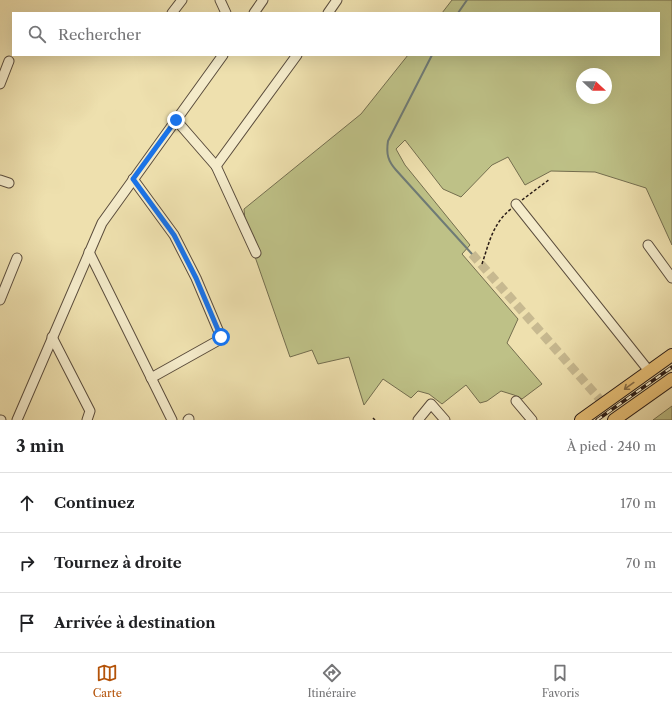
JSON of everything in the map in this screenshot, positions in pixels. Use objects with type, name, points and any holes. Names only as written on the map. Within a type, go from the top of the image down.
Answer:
[{"type":"main road","points":[[581,420],[672,355]]},
{"type":"main road","points":[[614,420],[672,379]]},
{"type":"street","points":[[173,12],[182,0]]},
{"type":"street","points":[[220,0],[226,12]]},
{"type":"street","points":[[255,12],[263,0]]},
{"type":"street","points":[[329,12],[337,0]]},
{"type":"street","points":[[17,420],[102,223],[222,56]]},
{"type":"street","points":[[216,166],[296,56]]},
{"type":"street","points":[[0,84],[10,61]]},
{"type":"street","points":[[176,120],[216,166],[256,253]]},
{"type":"street","points":[[133,179],[174,235],[196,278],[221,337],[219,340],[151,378]]},
{"type":"street","points":[[516,204],[649,371]]},
{"type":"street","points":[[648,245],[672,278]]},
{"type":"street","points":[[89,252],[172,420]]},
{"type":"street","points":[[0,300],[17,258]]},
{"type":"street","points":[[52,337],[90,411],[87,420]]},
{"type":"street","points":[[516,401],[532,420]]},
{"type":"street","points":[[418,420],[431,404],[445,420]]},
{"type":"path","points":[[482,264],[493,230],[497,223],[516,204],[550,179]]},
{"type":"green space","points":[[452,0],[672,0],[672,245],[646,188],[595,172],[551,171],[525,185],[508,157],[492,165],[461,197],[443,189],[405,140],[396,149],[405,165],[470,245],[462,254],[518,319],[507,343],[542,384],[522,399],[501,391],[487,401],[480,403],[466,385],[442,404],[429,394],[418,391],[411,398],[383,379],[364,405],[349,357],[318,364],[312,350],[290,357],[246,231],[244,209],[361,114],[407,56],[660,56],[660,12],[443,12]]},
{"type":"green space","points":[[672,406],[672,420],[653,420]]},
{"type":"waterway","points":[[459,12],[467,0]]},
{"type":"waterway","points":[[431,56],[388,141],[387,150],[389,160],[396,170],[472,254]]},
{"type":"tunnel","points":[[472,254],[604,404]]},
{"type":"railway","points":[[597,420],[672,367]]},
{"type":"route","points":[[176,120],[133,179],[174,235],[196,278],[221,337]]}]
